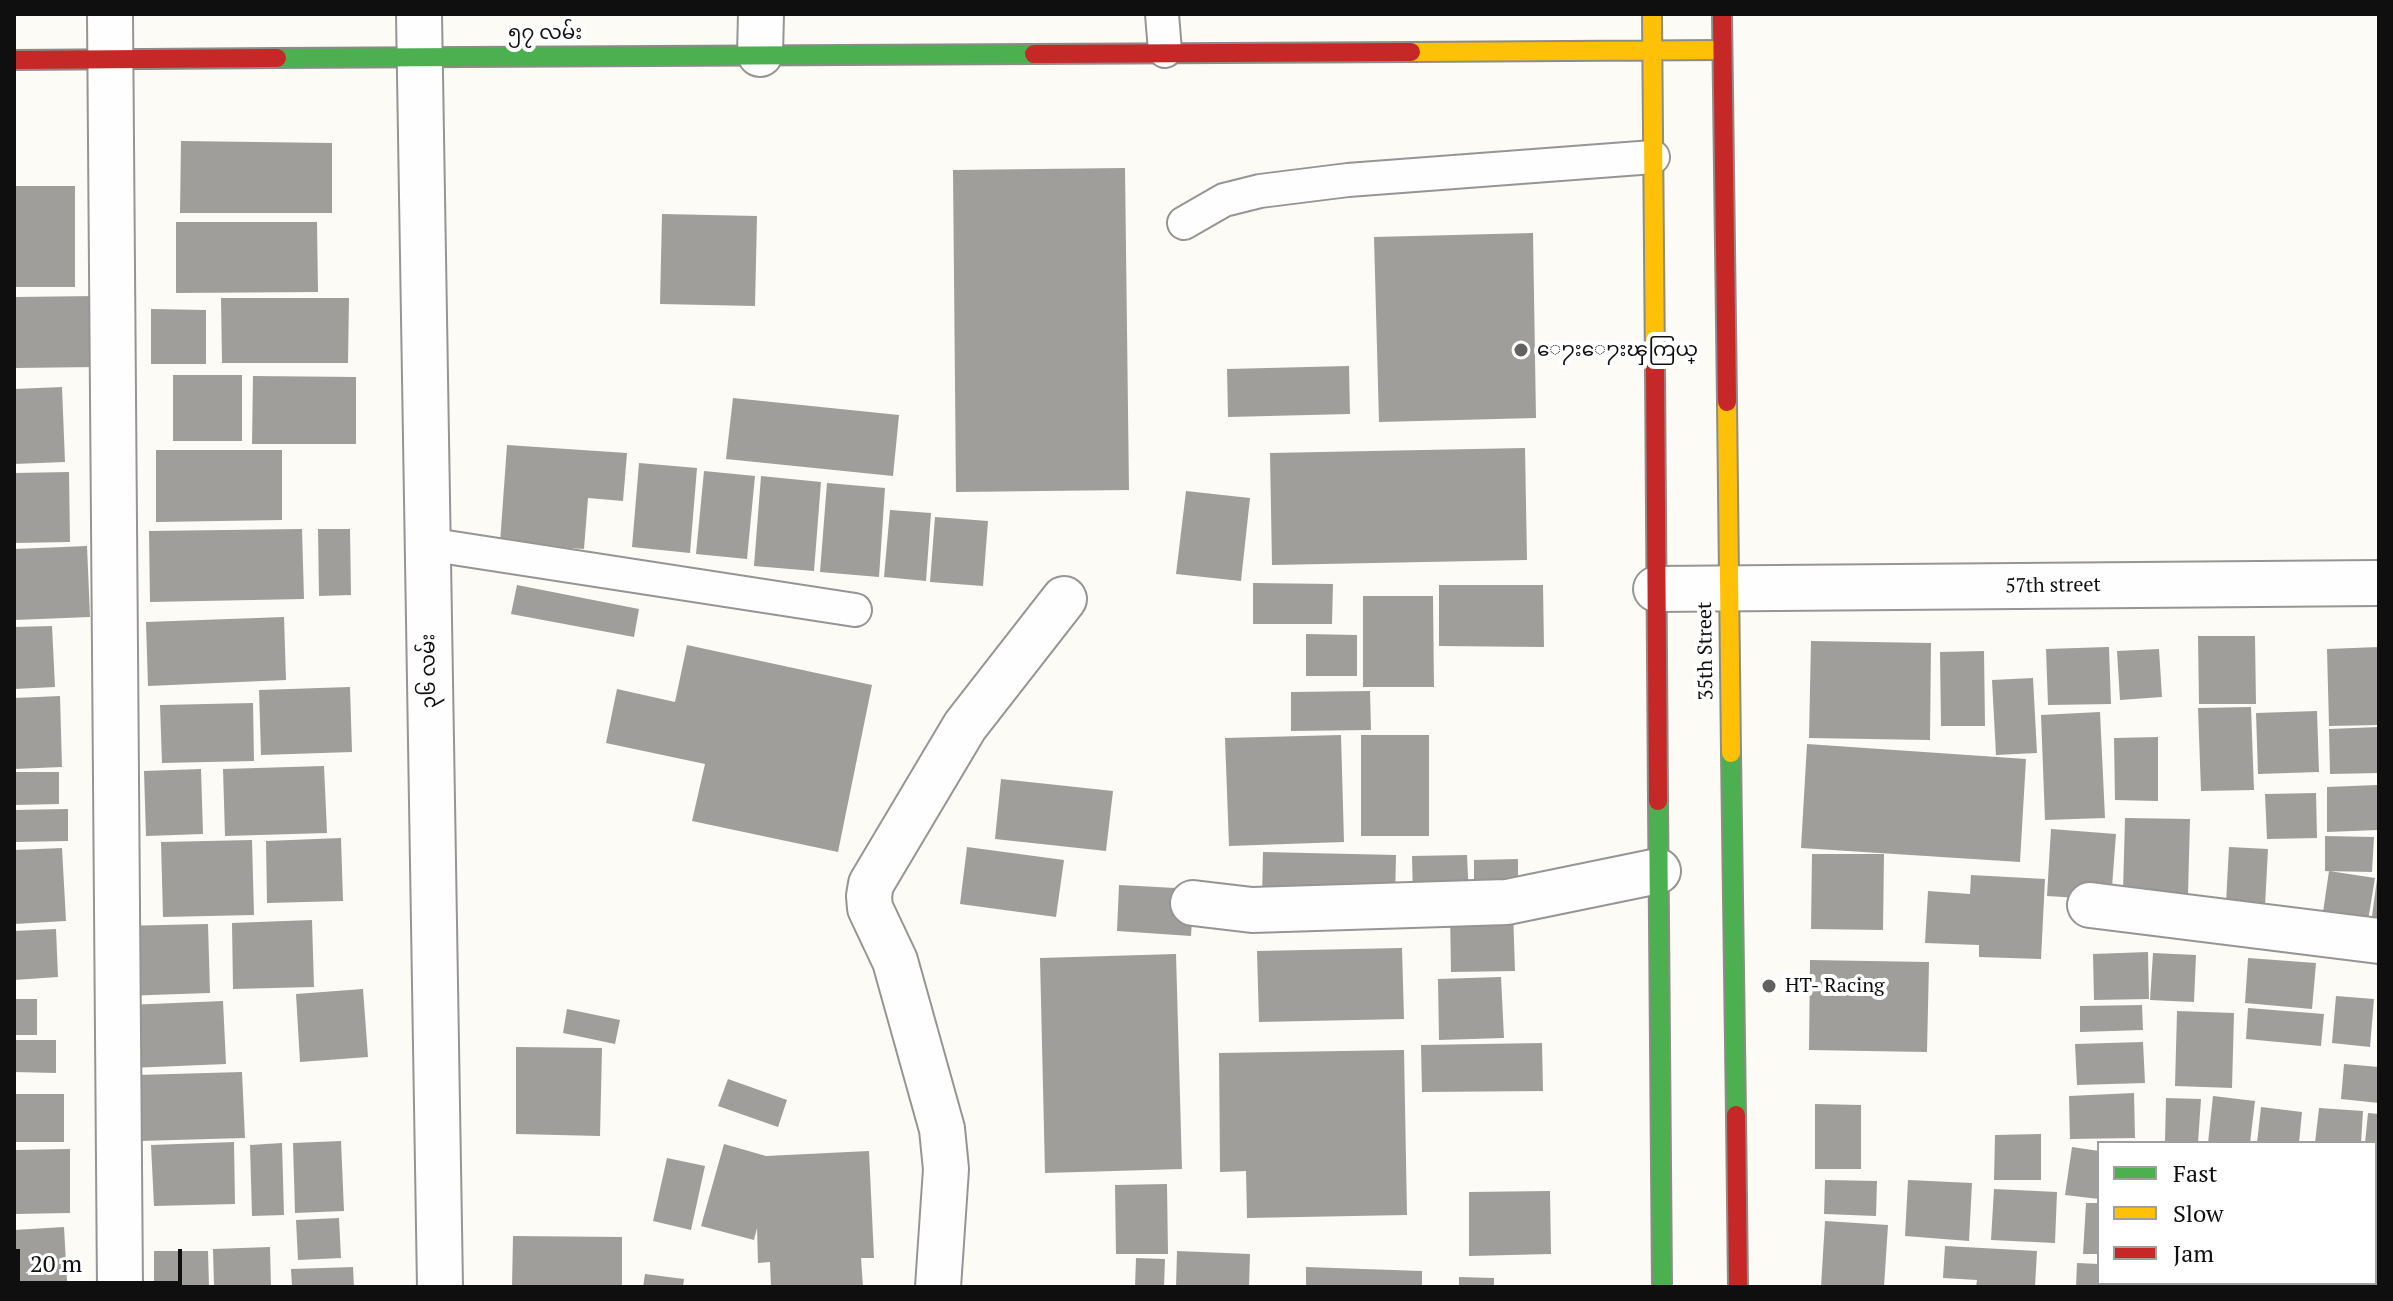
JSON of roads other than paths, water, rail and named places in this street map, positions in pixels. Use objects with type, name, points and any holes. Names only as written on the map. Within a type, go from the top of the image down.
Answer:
[{"type":"main road","points":[[1652,14],[1662,1287]]},
{"type":"main road","name":"35th Street","points":[[1722,14],[1738,1287]]},
{"type":"main road","name":"၅၇ လမ်း","points":[[14,60],[109,59],[419,35],[761,34],[1165,51],[1653,49]]},
{"type":"main road","points":[[1653,49],[1722,50]]},
{"type":"street","points":[[110,14],[120,1287]]},
{"type":"street","name":"၃၆ လမ်း","points":[[419,35],[440,1287]]},
{"type":"street","name":"57th street","points":[[1656,589],[2379,583]]},
{"type":"street","points":[[938,1287],[946,1169],[942,1129],[895,961],[870,908],[871,884],[965,726],[1064,599]]},
{"type":"street","points":[[1193,903],[1252,910],[1507,902],[1658,871]]},
{"type":"street","points":[[2090,905],[2379,941]]},
{"type":"lane","points":[[1162,14],[1165,51]]},
{"type":"lane","points":[[1184,223],[1224,200],[1260,191],[1348,180],[1653,157]]},
{"type":"lane","points":[[427,544],[855,610]]},
{"type":"place","name":"ေ႒းေ႒းၾကြယ္","points":[[1521,350]]},
{"type":"place","name":"HT- Racing","points":[[1769,986]]}]
